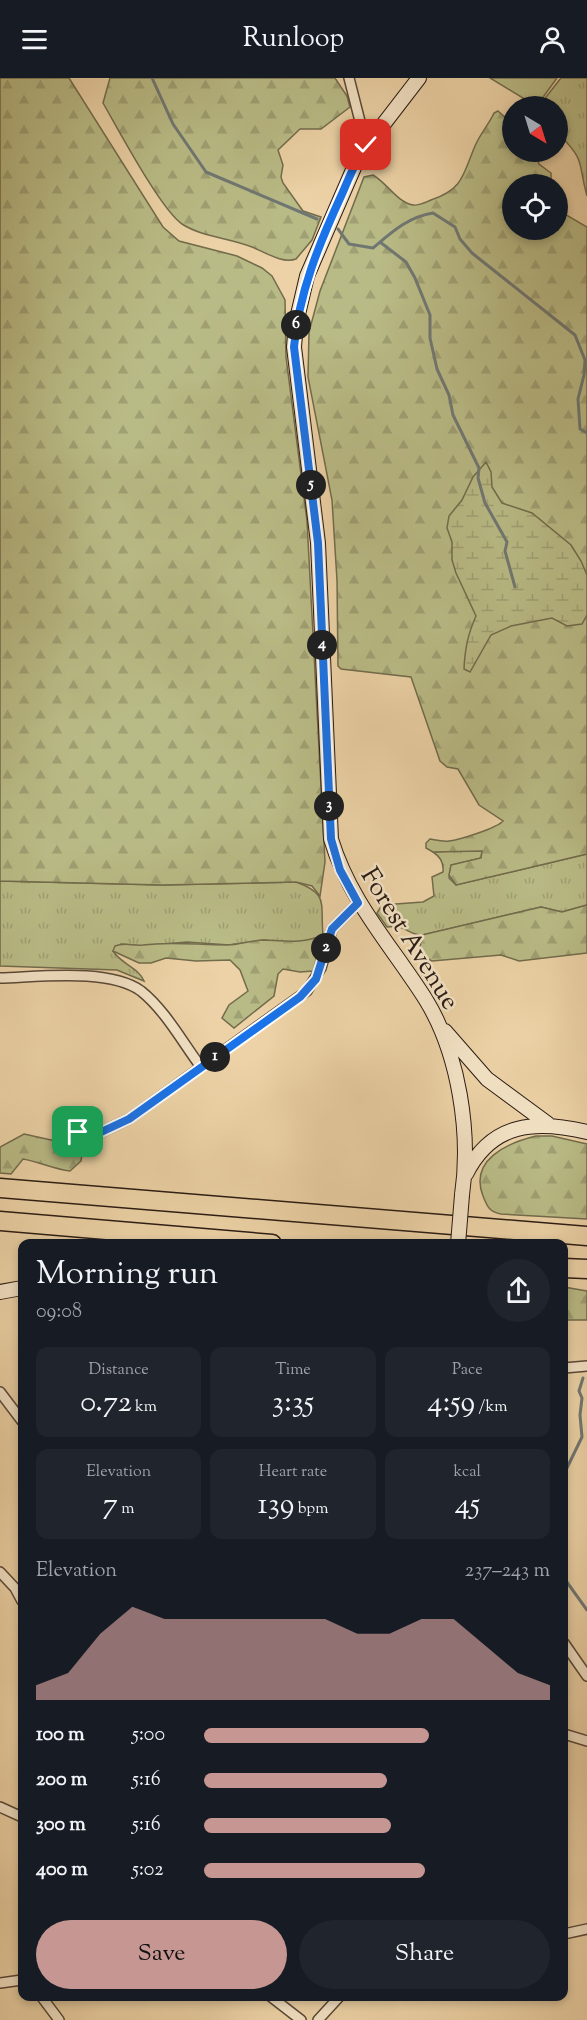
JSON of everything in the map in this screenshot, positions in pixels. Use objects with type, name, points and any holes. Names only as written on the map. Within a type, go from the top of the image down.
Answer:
[{"type":"highway","points":[[0,1188],[587,1236]]},
{"type":"highway","points":[[0,1221],[213,1239]]},
{"type":"highway","points":[[568,1268],[587,1269]]},
{"type":"street","points":[[349,78],[366,145]]},
{"type":"street","name":"Forest Avenue","points":[[419,78],[366,145],[327,226],[307,276],[296,323],[294,347],[318,543],[331,839],[340,870],[358,903],[434,1014],[448,1052],[456,1081],[464,1149],[465,1176],[458,1239]]},
{"type":"street","points":[[78,1132],[97,1134],[117,1126],[307,991],[321,968],[332,929],[358,903]]},
{"type":"street","points":[[0,978],[104,978],[126,984],[148,998],[201,1067]]},
{"type":"street","points":[[434,1014],[487,1079],[548,1124]]},
{"type":"street","points":[[465,1176],[476,1157],[501,1136],[522,1127],[548,1124],[587,1132]]},
{"type":"street","points":[[0,1292],[18,1289]]},
{"type":"street","points":[[568,1368],[587,1366]]},
{"type":"street","points":[[0,1392],[18,1416]]},
{"type":"street","points":[[0,1572],[18,1594]]},
{"type":"street","points":[[568,1649],[587,1677]]},
{"type":"street","points":[[568,1735],[587,1741]]},
{"type":"street","points":[[0,1807],[18,1815]]},
{"type":"street","points":[[568,1933],[587,1929]]},
{"type":"street","points":[[0,1983],[18,1981]]},
{"type":"street","points":[[45,2001],[59,2020]]},
{"type":"street","points":[[276,2001],[301,2020]]},
{"type":"street","points":[[318,2020],[335,2001]]},
{"type":"green space","points":[[0,78],[69,78],[163,227],[179,241],[237,256],[262,268],[272,276],[285,300],[286,357],[307,521],[325,862],[320,896],[312,886],[296,882],[162,885],[0,881]]},
{"type":"green space","points":[[110,78],[335,78],[347,96],[350,107],[321,129],[300,129],[278,150],[283,165],[281,177],[283,183],[303,211],[321,217],[312,240],[296,259],[279,259],[243,244],[198,232],[182,224],[173,216],[140,168],[103,103]]},
{"type":"green space","points":[[490,78],[557,78],[544,96],[520,96]]},
{"type":"green space","points":[[561,78],[587,78],[587,196],[580,162],[568,144],[568,96],[547,96]]},
{"type":"green space","points":[[498,111],[502,114],[502,162],[538,162],[551,173],[502,174],[502,240],[568,240],[568,216],[587,227],[587,854],[456,885],[449,875],[451,865],[481,858],[482,851],[433,852],[426,848],[426,843],[430,839],[447,841],[461,838],[486,830],[503,821],[479,805],[458,769],[447,767],[440,761],[411,677],[341,669],[338,666],[337,580],[332,500],[308,377],[309,332],[320,291],[364,177],[373,175],[402,200],[413,205],[442,196],[461,179],[477,142],[494,113]]},
{"type":"green space","points":[[486,462],[491,472],[492,487],[502,503],[532,513],[571,545],[587,575],[587,615],[582,624],[567,626],[552,618],[511,626],[491,635],[470,672],[464,669],[465,654],[476,616],[456,573],[452,560],[452,542],[447,528],[449,516],[462,500],[473,477]]},
{"type":"green space","points":[[482,851],[481,858],[451,865],[449,878],[456,885],[587,854],[587,905],[562,912],[541,907],[422,935],[399,927],[387,927],[377,913],[382,905],[423,902],[434,896],[432,877],[443,872],[443,869],[441,861],[433,852]]},
{"type":"green space","points":[[0,881],[162,885],[296,882],[307,886],[318,895],[322,907],[323,935],[310,941],[289,943],[264,940],[229,945],[187,942],[141,946],[121,944],[113,951],[138,972],[144,981],[117,970],[0,966]]},
{"type":"green space","points":[[587,905],[587,953],[519,961],[501,955],[432,961],[419,954],[422,935],[541,907],[562,912]]},
{"type":"green space","points":[[323,935],[313,971],[300,972],[283,969],[278,974],[274,996],[234,1028],[222,1018],[229,1005],[248,991],[240,970],[230,960],[196,961],[166,958],[151,963],[139,963],[113,951],[115,946],[122,944],[227,945],[259,940],[301,941]]},
{"type":"green space","points":[[24,1134],[60,1142],[82,1154],[81,1161],[70,1171],[23,1159],[11,1174],[0,1173],[0,1147]]},
{"type":"green space","points":[[536,1136],[552,1136],[587,1144],[587,1219],[501,1214],[487,1206],[480,1183],[481,1172],[486,1163],[493,1155],[514,1143]]},
{"type":"green space","points":[[568,1288],[587,1291],[587,1320],[568,1320]]},
{"type":"waterway","points":[[152,78],[173,124],[206,172],[317,219]]},
{"type":"waterway","points":[[338,229],[349,244],[373,248],[401,226],[424,215],[433,213],[455,227],[460,239],[472,253],[575,335],[585,360],[578,399],[580,429],[587,433]]},
{"type":"waterway","points":[[380,242],[406,262],[430,315],[430,338],[437,369],[449,395],[453,415],[479,468],[478,478],[485,503],[507,542],[505,551],[515,587]]},
{"type":"waterway","points":[[568,1466],[582,1437],[580,1415],[582,1398],[579,1391],[583,1378]]},
{"type":"waterway","points":[[568,1584],[587,1610]]},
{"type":"route","points":[[78,1132],[97,1134],[129,1119],[300,997],[316,979],[332,929],[358,903],[340,870],[331,839],[318,543],[294,347],[296,323],[307,276],[327,226],[366,145]]}]
